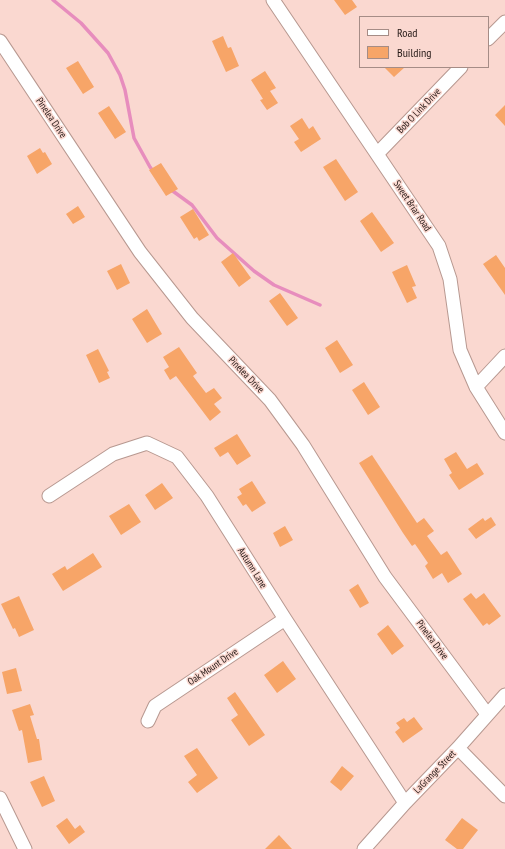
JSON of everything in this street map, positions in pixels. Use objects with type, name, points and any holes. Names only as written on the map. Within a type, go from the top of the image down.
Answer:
[{"type":"street","name":"Sweet Briar Road","points":[[273,0],[439,246],[450,279],[460,350],[476,387],[505,432]]},
{"type":"street","points":[[489,39],[505,22]]},
{"type":"street","name":"Pinelea Drive","points":[[0,41],[140,252],[192,318],[270,400],[303,445],[385,577],[487,714]]},
{"type":"street","name":"Bob O Link Drive","points":[[377,154],[460,68]]},
{"type":"street","points":[[476,387],[505,356]]},
{"type":"street","name":"Autumn Lane","points":[[48,496],[113,454],[147,443],[177,457],[207,496],[405,803]]},
{"type":"street","name":"Oak Mount Drive","points":[[148,721],[155,706],[285,619]]},
{"type":"street","name":"LaGrange Street","points":[[364,849],[505,695]]},
{"type":"street","points":[[458,748],[505,796]]},
{"type":"street","points":[[0,798],[25,849]]},
{"type":"building","points":[[334,0],[352,0],[357,7],[345,15]]},
{"type":"building","points":[[223,36],[228,48],[231,47],[239,66],[226,72],[212,41]]},
{"type":"building","points":[[78,61],[94,87],[83,94],[66,68]]},
{"type":"building","points":[[385,68],[404,68],[394,77]]},
{"type":"building","points":[[265,71],[276,88],[270,91],[278,103],[267,110],[260,100],[263,99],[251,80]]},
{"type":"building","points":[[505,105],[505,126],[495,115]]},
{"type":"building","points":[[109,106],[126,132],[115,139],[98,113]]},
{"type":"building","points":[[302,118],[309,129],[313,126],[321,139],[301,152],[294,142],[299,139],[290,126]]},
{"type":"building","points":[[40,148],[43,153],[45,152],[52,164],[37,174],[27,156]]},
{"type":"building","points":[[336,159],[358,192],[345,201],[323,167]]},
{"type":"building","points":[[161,163],[178,189],[166,196],[149,170]]},
{"type":"building","points":[[78,206],[85,217],[73,224],[66,214]]},
{"type":"building","points":[[193,209],[209,235],[199,241],[197,237],[194,239],[180,217]]},
{"type":"building","points":[[372,212],[394,243],[381,252],[360,221]]},
{"type":"building","points":[[233,253],[251,278],[239,287],[221,262]]},
{"type":"building","points":[[496,255],[505,268],[505,295],[483,264]]},
{"type":"building","points":[[121,264],[130,283],[117,290],[107,271]]},
{"type":"building","points":[[407,265],[416,286],[412,287],[417,298],[407,303],[392,272]]},
{"type":"building","points":[[280,293],[298,318],[287,326],[269,301]]},
{"type":"building","points":[[147,309],[162,334],[147,343],[132,319]]},
{"type":"building","points":[[337,340],[353,365],[340,373],[325,348]]},
{"type":"building","points":[[179,347],[197,373],[193,376],[206,393],[214,388],[222,398],[214,404],[221,412],[210,421],[176,376],[170,380],[164,370],[169,367],[163,357]]},
{"type":"building","points":[[98,349],[109,371],[107,372],[110,378],[99,383],[86,355]]},
{"type":"building","points":[[364,382],[380,407],[368,415],[352,390]]},
{"type":"building","points":[[237,434],[251,456],[237,465],[228,452],[220,457],[214,448]]},
{"type":"building","points":[[456,452],[467,469],[477,463],[484,474],[459,490],[449,475],[452,473],[444,459]]},
{"type":"building","points":[[372,455],[417,523],[424,518],[434,531],[427,536],[441,555],[447,551],[462,574],[448,583],[442,573],[433,579],[425,566],[428,563],[415,544],[412,546],[403,533],[359,463]]},
{"type":"building","points":[[252,481],[266,503],[252,512],[246,504],[243,506],[237,497],[242,494],[239,489]]},
{"type":"building","points":[[162,483],[173,498],[155,510],[145,495]]},
{"type":"building","points":[[129,504],[141,522],[121,535],[109,516]]},
{"type":"building","points":[[491,517],[496,525],[476,539],[468,529],[483,518],[485,521]]},
{"type":"building","points":[[285,526],[293,540],[280,547],[273,533]]},
{"type":"building","points":[[93,553],[102,567],[63,591],[52,574],[65,566],[67,570]]},
{"type":"building","points":[[358,584],[369,603],[360,608],[349,590]]},
{"type":"building","points":[[471,593],[476,599],[484,593],[501,616],[489,625],[487,623],[483,626],[463,599]]},
{"type":"building","points":[[19,596],[34,630],[19,637],[15,628],[13,629],[1,604]]},
{"type":"building","points":[[388,625],[404,646],[392,655],[377,634]]},
{"type":"building","points":[[283,661],[296,679],[277,693],[264,675]]},
{"type":"building","points":[[16,668],[22,691],[7,694],[2,672]]},
{"type":"building","points":[[235,692],[265,735],[249,746],[231,720],[238,715],[227,698]]},
{"type":"building","points":[[30,704],[34,715],[30,716],[37,739],[39,739],[42,760],[28,763],[22,730],[19,731],[12,710]]},
{"type":"building","points":[[414,717],[423,729],[403,743],[395,732],[400,728],[396,723],[404,718],[407,722]]},
{"type":"building","points":[[197,748],[218,778],[197,793],[188,782],[197,775],[184,756]]},
{"type":"building","points":[[342,766],[354,776],[341,791],[330,782]]},
{"type":"building","points":[[44,776],[55,801],[42,807],[30,782]]},
{"type":"building","points":[[67,818],[75,829],[80,825],[85,832],[69,844],[56,826]]},
{"type":"building","points":[[462,818],[478,830],[463,849],[457,849],[445,840]]},
{"type":"building","points":[[279,835],[292,849],[265,849]]},
{"type":"waterway","points":[[53,0],[81,23],[108,53],[120,75],[125,90],[134,138],[153,171]]},
{"type":"waterway","points":[[170,189],[192,205],[217,238],[254,271],[274,285],[320,305]]}]
